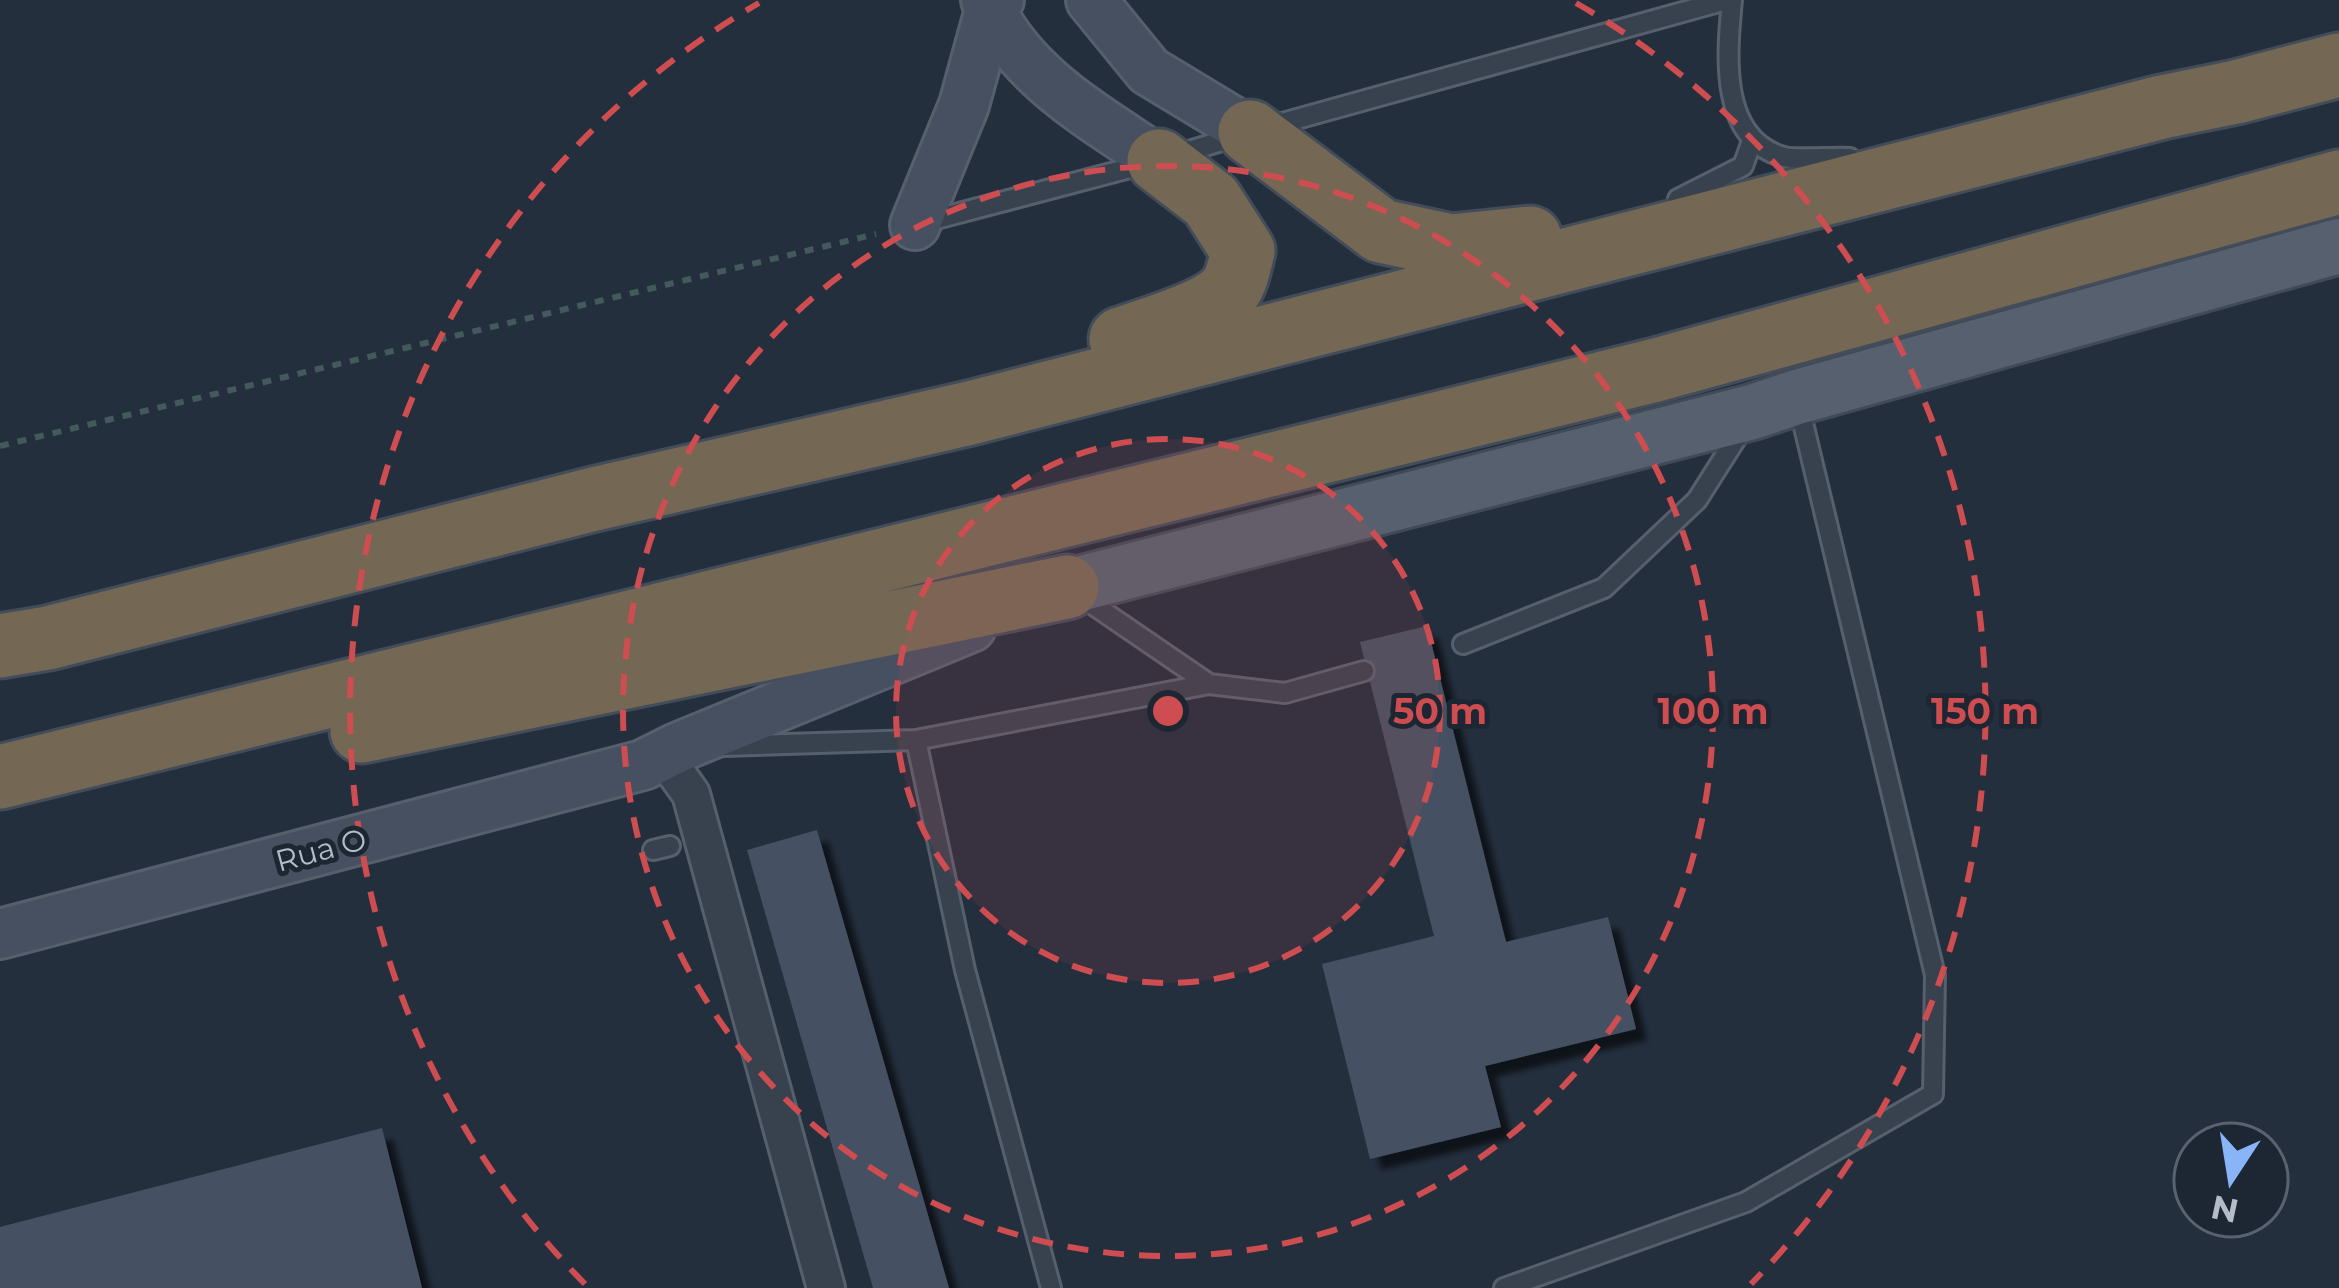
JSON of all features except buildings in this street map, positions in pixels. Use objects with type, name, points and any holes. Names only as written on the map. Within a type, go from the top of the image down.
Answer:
[{"type":"highway","points":[[0,646],[48,638],[594,499],[970,413],[2339,65]]},
{"type":"highway","points":[[1250,132],[1381,231],[1450,246],[1521,240],[2086,100],[2162,107]]},
{"type":"highway","points":[[594,499],[712,447],[928,390],[1028,370],[1170,323],[1212,303],[1232,287],[1243,251],[1211,201],[1159,161]]},
{"type":"highway","points":[[0,777],[1656,370],[2339,182]]},
{"type":"highway","points":[[0,795],[196,753],[364,730],[1067,587]]},
{"type":"main road","points":[[1067,587],[1775,405],[2339,246]]},
{"type":"street","points":[[1092,2],[1149,71],[1250,132]]},
{"type":"street","points":[[992,3],[998,27],[1053,88],[1159,161]]},
{"type":"street","points":[[915,225],[964,105],[992,3]]},
{"type":"street","name":"Rua O","points":[[0,934],[661,756],[1067,587]]},
{"type":"street","points":[[661,756],[691,794],[826,1288]]},
{"type":"lane","points":[[915,225],[1729,0],[1726,56],[1738,120],[1752,141],[1786,158],[1850,158]]},
{"type":"lane","points":[[1678,199],[1743,166],[1752,141]]},
{"type":"lane","points":[[1463,644],[1604,588],[1697,500],[1775,405]]},
{"type":"lane","points":[[1504,1288],[1746,1202],[1934,1094],[1935,975],[1775,405]]},
{"type":"lane","points":[[1067,587],[1209,684]]},
{"type":"lane","points":[[661,756],[916,740],[1209,684],[1285,693],[1364,671]]},
{"type":"lane","points":[[916,740],[965,970],[1051,1288]]},
{"type":"path","points":[[0,446],[915,225]]}]
